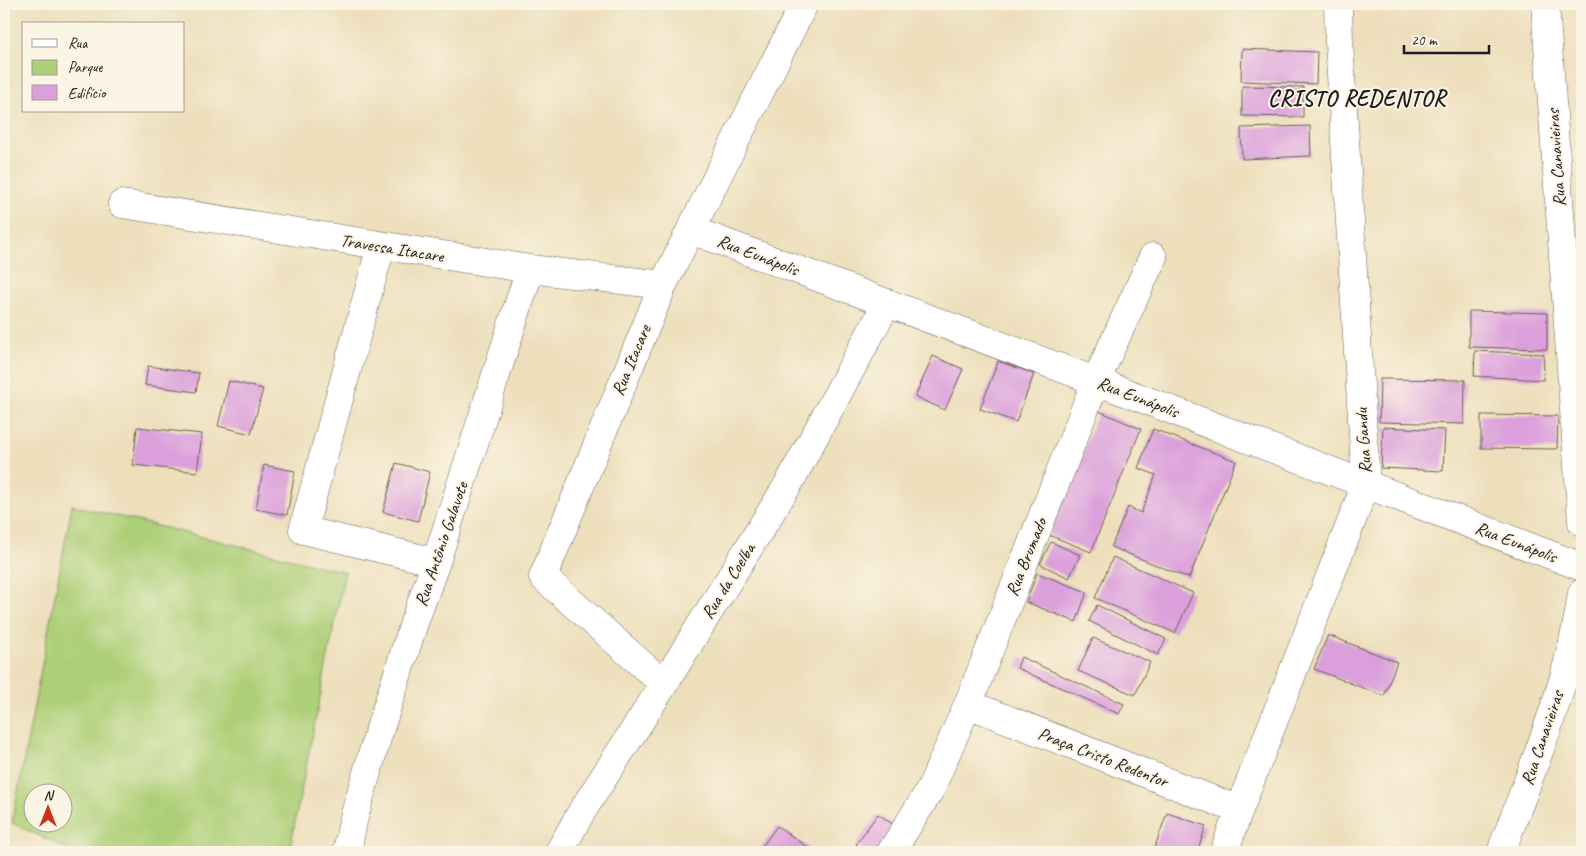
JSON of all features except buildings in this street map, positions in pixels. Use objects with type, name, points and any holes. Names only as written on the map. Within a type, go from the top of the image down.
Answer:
[{"type":"street","name":"Rua Itacare","points":[[664,684],[543,577],[663,285],[804,4]]},
{"type":"street","name":"Rua Gandu","points":[[1224,852],[1366,484],[1339,52],[1338,4]]},
{"type":"street","name":"Rua Canavieiras","points":[[1545,4],[1582,522]]},
{"type":"street","name":"Travessa Itacare","points":[[122,204],[530,269],[663,285]]},
{"type":"street","name":"Rua Eunápolis","points":[[692,230],[1096,381],[1582,567]]},
{"type":"street","points":[[382,246],[303,530],[436,562]]},
{"type":"street","name":"Rua Brumado","points":[[891,852],[930,790],[968,704],[1096,381],[1153,257]]},
{"type":"street","name":"Rua Antônio Galavote","points":[[347,852],[353,821],[397,675],[436,562],[530,269]]},
{"type":"street","name":"Rua da Coelba","points":[[559,852],[582,811],[790,483],[887,303]]},
{"type":"street","name":"Rua Canavieiras","points":[[1501,852],[1565,672],[1580,612],[1582,593]]},
{"type":"street","name":"Praça Cristo Redentor","points":[[968,704],[1239,810]]},
{"type":"green space","points":[[72,505],[345,572],[289,852],[74,852],[36,834],[72,834],[72,784],[22,784],[22,828],[12,823]]},
{"type":"district","name":"CRISTO REDENTOR","points":[[1357,99]]}]
